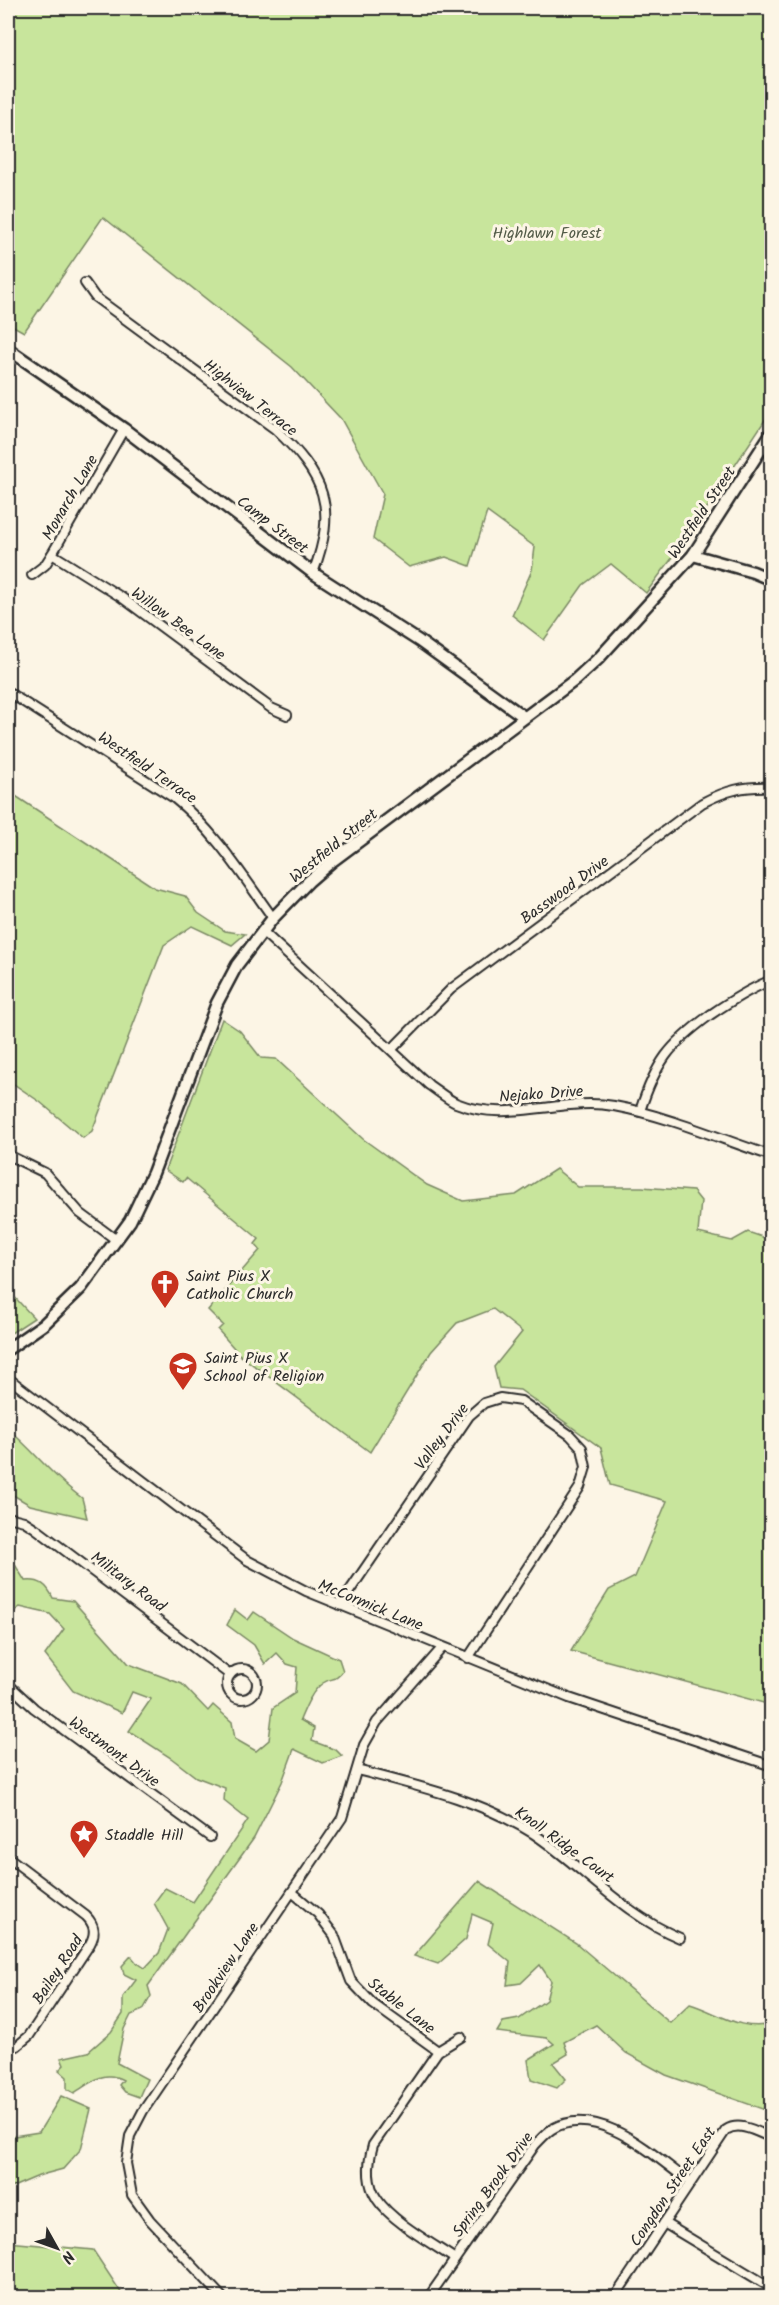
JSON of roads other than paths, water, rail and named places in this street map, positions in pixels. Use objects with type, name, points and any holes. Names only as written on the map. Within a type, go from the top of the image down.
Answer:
[{"type":"main road","name":"Camp Street","points":[[8,348],[124,429],[313,573],[419,641],[524,717]]},
{"type":"main road","name":"Westfield Street","points":[[8,1349],[44,1324],[67,1302],[92,1274],[114,1239],[130,1221],[144,1195],[217,1003],[237,965],[262,931],[309,881],[331,862],[575,680],[599,658],[693,555],[771,432]]},
{"type":"main road","points":[[693,555],[753,572],[771,580]]},
{"type":"street","name":"Highview Terrace","points":[[85,283],[96,297],[275,429],[295,448],[315,478],[324,497],[327,518],[319,557],[313,573]]},
{"type":"street","name":"Monarch Lane","points":[[32,574],[45,565],[52,554],[124,429]]},
{"type":"street","name":"Willow Bee Lane","points":[[52,554],[121,597],[271,708],[287,715]]},
{"type":"street","name":"Westfield Terrace","points":[[8,692],[174,798],[197,816],[273,918]]},
{"type":"street","name":"Basswood Drive","points":[[392,1049],[451,989],[702,803],[724,792],[752,786],[771,787]]},
{"type":"street","name":"Nejako Drive","points":[[262,931],[438,1091],[455,1102],[482,1110],[510,1111],[582,1103],[640,1111],[771,1156]]},
{"type":"street","points":[[640,1111],[649,1083],[663,1059],[681,1036],[742,993],[771,982]]},
{"type":"street","points":[[8,1155],[45,1173],[80,1213],[114,1239]]},
{"type":"street","name":"McCormick Lane","points":[[8,1378],[247,1560],[306,1591],[442,1648],[589,1705],[771,1766]]},
{"type":"street","name":"Valley Drive","points":[[340,1605],[469,1416],[484,1403],[500,1398],[521,1401],[570,1435],[582,1448],[586,1467],[580,1487],[468,1658]]},
{"type":"street","name":"Military Road","points":[[8,1517],[18,1519],[35,1528],[230,1675]]},
{"type":"street","name":"Brookview Lane","points":[[223,2298],[150,2220],[132,2195],[126,2163],[130,2136],[143,2111],[342,1818],[364,1745],[377,1722],[442,1648]]},
{"type":"street","name":"Military Road","points":[[237,1670],[250,1671],[257,1681],[255,1693],[244,1699],[235,1697],[228,1687],[230,1675],[237,1670]]},
{"type":"street","name":"Westmont Drive","points":[[8,1684],[34,1708],[210,1837]]},
{"type":"street","name":"Knoll Ridge Court","points":[[357,1770],[442,1792],[505,1817],[535,1835],[658,1928],[680,1938]]},
{"type":"street","name":"Bailey Road","points":[[8,1857],[86,1916],[94,1929],[94,1936],[90,1944],[29,2036],[17,2046],[8,2047]]},
{"type":"street","name":"Stable Lane","points":[[292,1892],[318,1914],[334,1935],[351,1981],[373,2004],[438,2051]]},
{"type":"street","points":[[455,2259],[390,2214],[376,2198],[368,2162],[373,2145],[438,2051],[461,2037]]},
{"type":"street","name":"Spring Brook Drive","points":[[428,2298],[535,2145],[552,2129],[578,2123],[604,2125],[627,2138],[690,2182]]},
{"type":"street","name":"Congdon Street East","points":[[614,2298],[726,2130],[732,2126],[740,2126],[771,2138]]},
{"type":"street","points":[[664,2223],[771,2288]]},
{"type":"place","name":"Saint Pius X Catholic Church","points":[[165,1310]]},
{"type":"place","name":"Saint Pius X School of Religion","points":[[183,1392]]},
{"type":"place","name":"Staddle Hill","points":[[84,1860]]},
{"type":"park label","name":"Highlawn Forest","points":[[547,232]]}]
